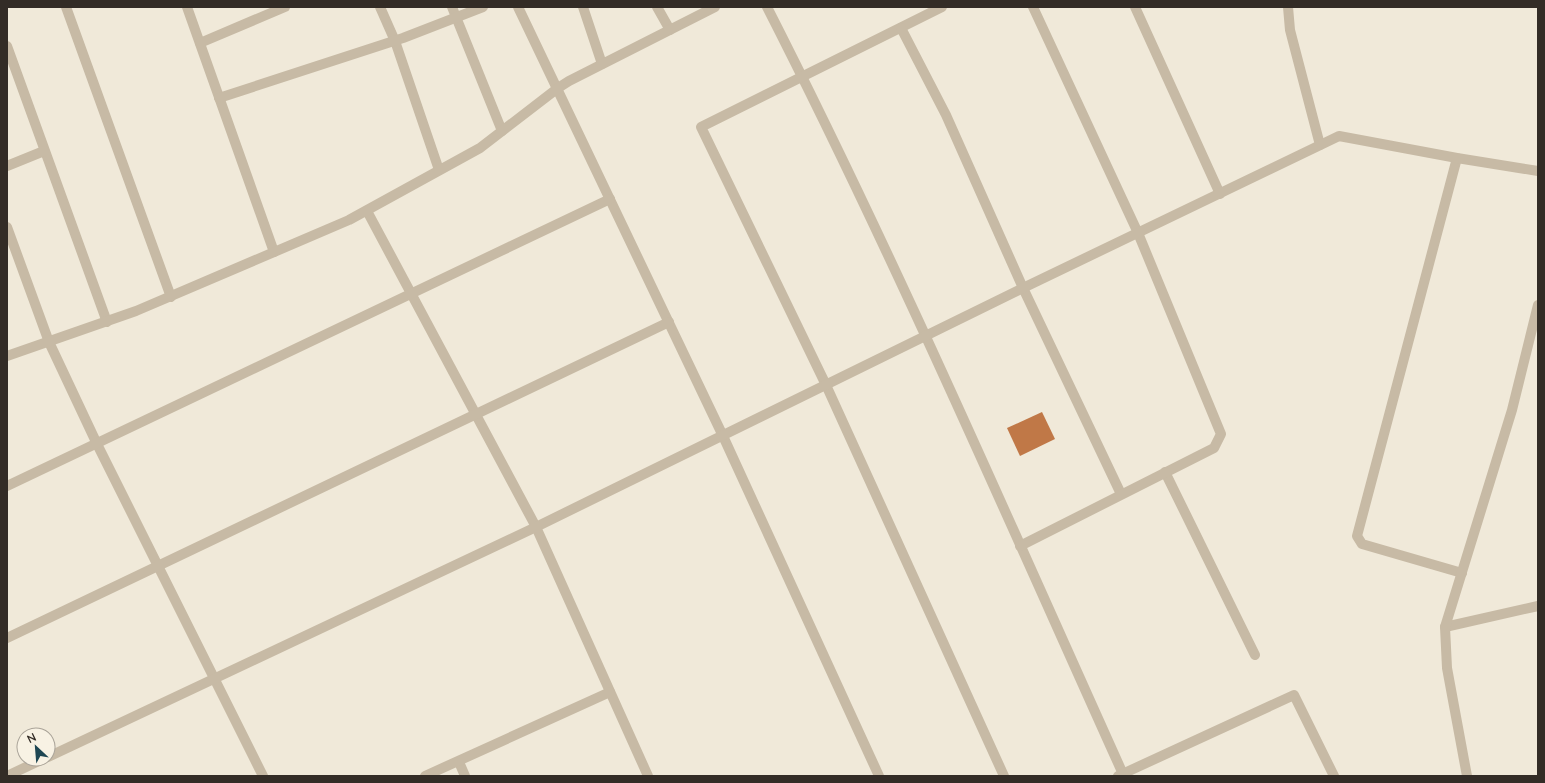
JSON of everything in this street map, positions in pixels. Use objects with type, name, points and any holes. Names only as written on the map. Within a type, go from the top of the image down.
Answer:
[{"type":"street","points":[[66,7],[171,297]]},
{"type":"street","points":[[187,7],[218,98],[274,252]]},
{"type":"street","points":[[200,43],[285,7]]},
{"type":"street","points":[[380,7],[395,41],[439,170]]},
{"type":"street","points":[[452,7],[502,131]]},
{"type":"street","points":[[218,98],[395,41],[483,7]]},
{"type":"street","points":[[518,7],[723,436],[879,776]]},
{"type":"street","points":[[583,7],[602,64]]},
{"type":"street","points":[[657,7],[670,30]]},
{"type":"street","points":[[7,356],[107,322],[171,297],[367,211],[480,148],[558,88],[715,7]]},
{"type":"street","points":[[767,7],[802,77],[925,337],[1020,546],[1120,775],[1294,695],[1334,776]]},
{"type":"street","points":[[942,7],[701,127],[826,385],[1004,776]]},
{"type":"street","points":[[1020,546],[1120,494],[1214,448],[1221,434],[1138,233],[1033,7]]},
{"type":"street","points":[[1136,7],[1220,194]]},
{"type":"street","points":[[1288,7],[1292,37],[1320,145]]},
{"type":"street","points":[[901,28],[946,115],[1023,288],[1120,494]]},
{"type":"street","points":[[7,46],[107,322]]},
{"type":"street","points":[[56,753],[215,680],[536,527],[1023,288],[1339,136],[1457,158],[1538,171]]},
{"type":"street","points":[[7,166],[44,151]]},
{"type":"street","points":[[1457,158],[1357,536],[1362,544],[1462,573]]},
{"type":"street","points":[[7,486],[610,199]]},
{"type":"street","points":[[367,211],[412,292],[536,527],[648,776]]},
{"type":"street","points":[[7,227],[49,342],[97,444],[263,776]]},
{"type":"street","points":[[1466,776],[1447,668],[1445,627],[1512,410],[1538,305]]},
{"type":"street","points":[[7,638],[669,322]]},
{"type":"street","points":[[1165,472],[1255,655]]},
{"type":"street","points":[[1445,627],[1538,606]]},
{"type":"street","points":[[426,776],[610,692]]},
{"type":"street","points":[[459,762],[465,776]]},
{"type":"street","points":[[7,776],[26,767]]},
{"type":"building","points":[[1042,412],[1055,439],[1020,456],[1007,428]]}]
